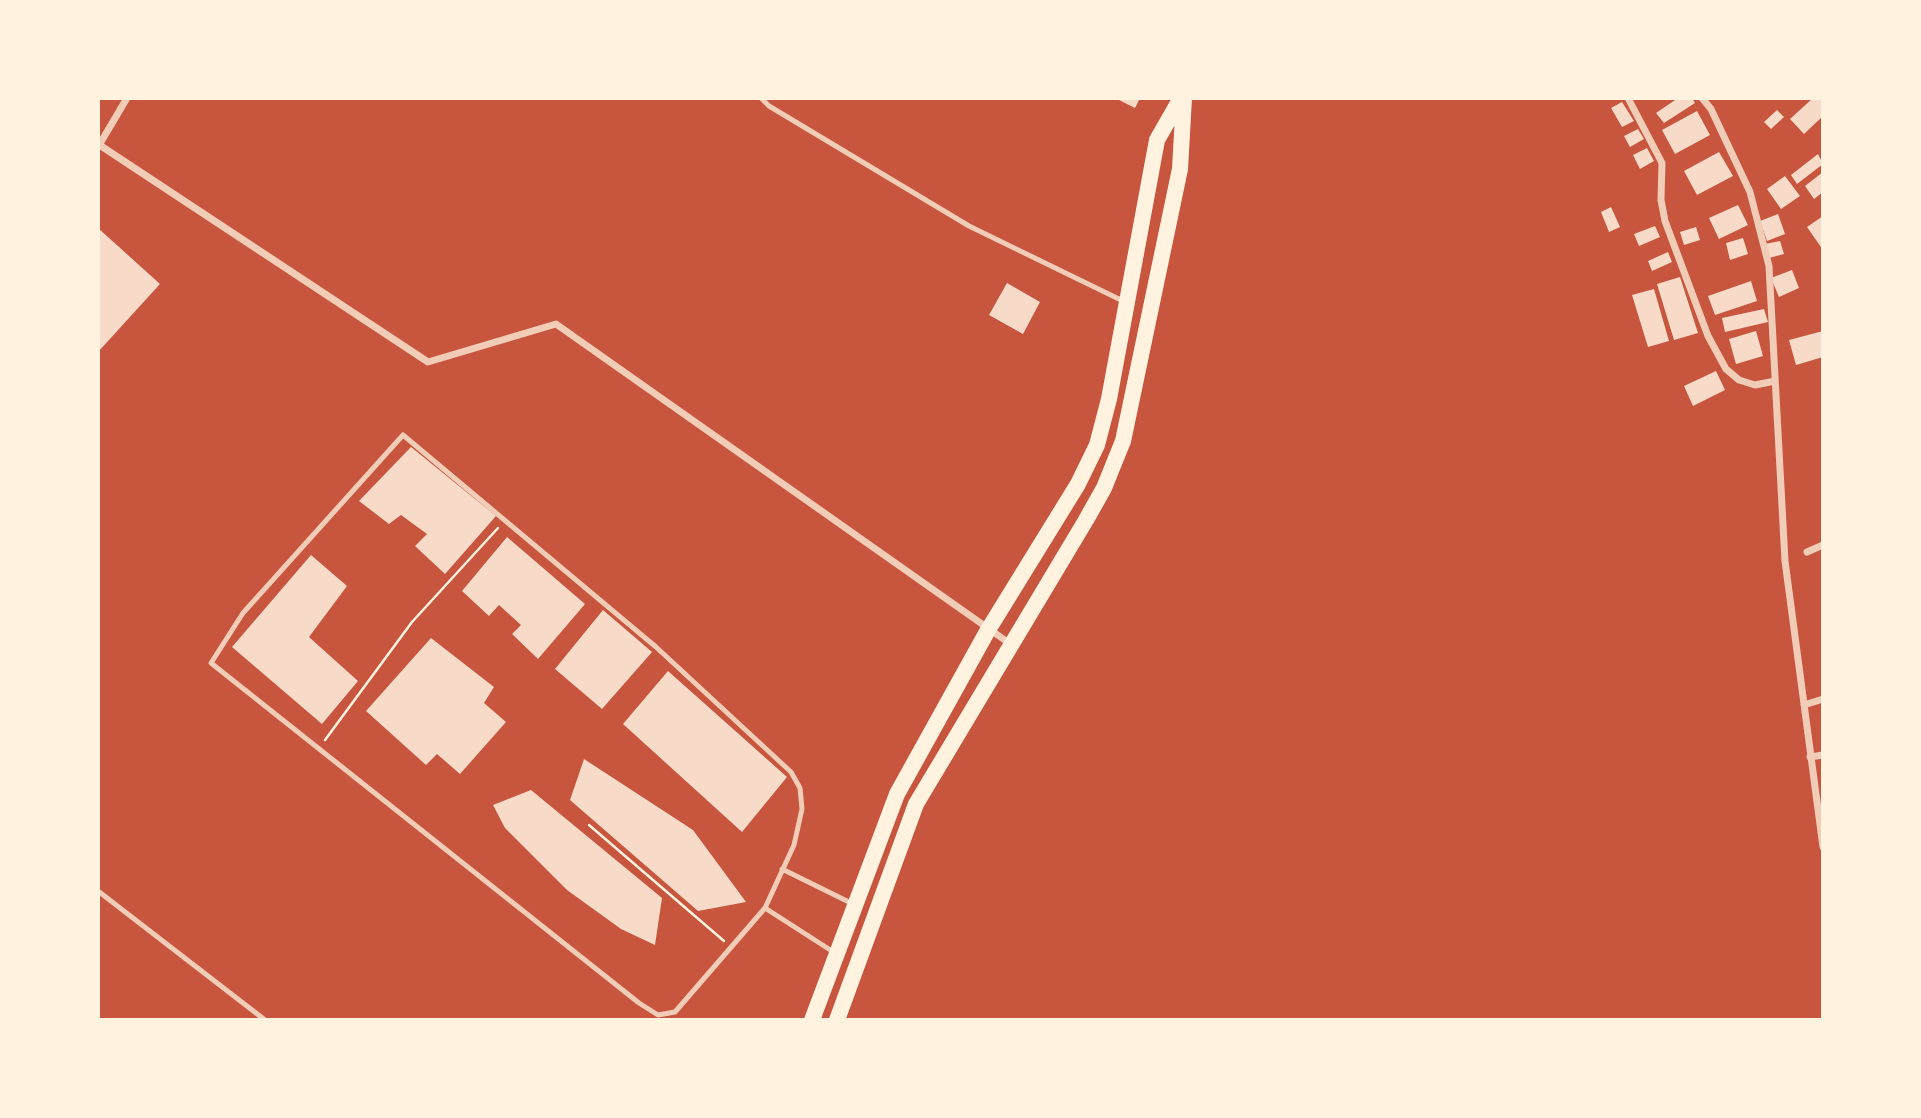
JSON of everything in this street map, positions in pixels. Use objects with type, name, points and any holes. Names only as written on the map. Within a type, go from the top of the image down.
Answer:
[{"type":"highway","points":[[812,1020],[853,904],[897,794],[988,630],[1078,484],[1097,445],[1109,399],[1157,140],[1182,98]]},
{"type":"highway","points":[[837,1020],[916,804],[1009,643],[1104,488],[1123,441],[1180,169],[1182,98]]},
{"type":"highway","points":[[1109,399],[1131,403]]},
{"type":"street","points":[[127,98],[98,146],[428,362],[556,324],[1009,643]]},
{"type":"street","points":[[1628,98],[1662,163],[1661,200],[1665,221],[1709,336],[1726,369],[1739,380],[1755,385],[1775,380]]},
{"type":"street","points":[[1702,98],[1711,109],[1750,192],[1769,266],[1786,561],[1823,847]]},
{"type":"street","points":[[1807,552],[1823,545]]},
{"type":"street","points":[[1804,705],[1823,699]]},
{"type":"street","points":[[1810,757],[1823,755]]},
{"type":"lane","points":[[761,98],[769,106],[969,226],[1126,302]]},
{"type":"lane","points":[[403,435],[505,520],[656,647],[791,772],[800,788],[802,809],[794,845],[765,908],[675,1012],[658,1015],[639,1003],[211,663],[243,613],[403,435]]},
{"type":"lane","points":[[782,869],[853,904]]},
{"type":"lane","points":[[98,891],[265,1020]]},
{"type":"lane","points":[[765,908],[835,953]]},
{"type":"path","points":[[319,748],[412,622],[505,520]]},
{"type":"path","points":[[589,824],[731,947]]},
{"type":"building","points":[[1115,98],[1140,98],[1135,108]]},
{"type":"building","points":[[1678,98],[1692,98],[1695,103],[1664,123],[1656,113]]},
{"type":"building","points":[[1813,98],[1823,98],[1823,116],[1804,134],[1790,119]]},
{"type":"building","points":[[1622,102],[1634,121],[1622,127],[1611,108]]},
{"type":"building","points":[[1777,110],[1784,117],[1771,129],[1764,122]]},
{"type":"building","points":[[1697,111],[1710,135],[1675,154],[1662,130]]},
{"type":"building","points":[[1638,129],[1644,139],[1630,147],[1624,136]]},
{"type":"building","points":[[1647,148],[1654,161],[1640,169],[1633,155]]},
{"type":"building","points":[[1719,152],[1733,176],[1697,195],[1684,171]]},
{"type":"building","points":[[1818,154],[1823,164],[1797,184],[1791,175]]},
{"type":"building","points":[[1823,172],[1823,192],[1814,199],[1805,186]]},
{"type":"building","points":[[1785,176],[1800,196],[1781,209],[1767,189]]},
{"type":"building","points":[[1738,205],[1748,225],[1719,239],[1709,218]]},
{"type":"building","points":[[1611,207],[1620,227],[1609,232],[1601,212]]},
{"type":"building","points":[[1778,214],[1785,234],[1767,241],[1760,221]]},
{"type":"building","points":[[1823,216],[1823,250],[1807,227]]},
{"type":"building","points":[[1655,226],[1660,237],[1639,246],[1634,234]]},
{"type":"building","points":[[1696,227],[1700,240],[1684,245],[1680,232]]},
{"type":"building","points":[[98,228],[160,284],[98,352]]},
{"type":"building","points":[[1743,238],[1748,254],[1730,260],[1726,243]]},
{"type":"building","points":[[1780,241],[1784,254],[1769,258],[1765,244]]},
{"type":"building","points":[[1668,252],[1672,262],[1652,271],[1648,261]]},
{"type":"building","points":[[1792,270],[1799,288],[1779,297],[1771,278]]},
{"type":"building","points":[[1680,277],[1698,333],[1674,340],[1657,284]]},
{"type":"building","points":[[1751,281],[1757,301],[1715,315],[1708,296]]},
{"type":"building","points":[[1007,283],[1040,302],[1023,334],[989,315]]},
{"type":"building","points":[[1654,289],[1669,341],[1648,347],[1632,295]]},
{"type":"building","points":[[1764,309],[1768,322],[1725,332],[1722,318]]},
{"type":"building","points":[[1756,331],[1763,356],[1736,364],[1729,339]]},
{"type":"building","points":[[1823,331],[1823,357],[1796,365],[1789,340]]},
{"type":"building","points":[[1716,371],[1725,390],[1693,406],[1684,386]]},
{"type":"building","points":[[411,447],[496,516],[445,574],[415,546],[427,534],[401,515],[389,524],[359,501]]},
{"type":"building","points":[[507,537],[585,604],[538,659],[512,634],[521,625],[499,605],[489,616],[462,591]]},
{"type":"building","points":[[311,555],[347,586],[309,637],[358,681],[322,724],[232,647]]},
{"type":"building","points":[[603,610],[652,652],[602,709],[555,669]]},
{"type":"building","points":[[431,638],[494,687],[484,703],[506,722],[460,774],[437,754],[426,765],[366,711]]},
{"type":"building","points":[[668,671],[787,777],[742,832],[623,724]]},
{"type":"building","points":[[584,759],[693,830],[746,902],[698,911],[570,800]]},
{"type":"building","points":[[531,790],[662,898],[655,945],[621,929],[567,890],[505,828],[493,805]]}]
